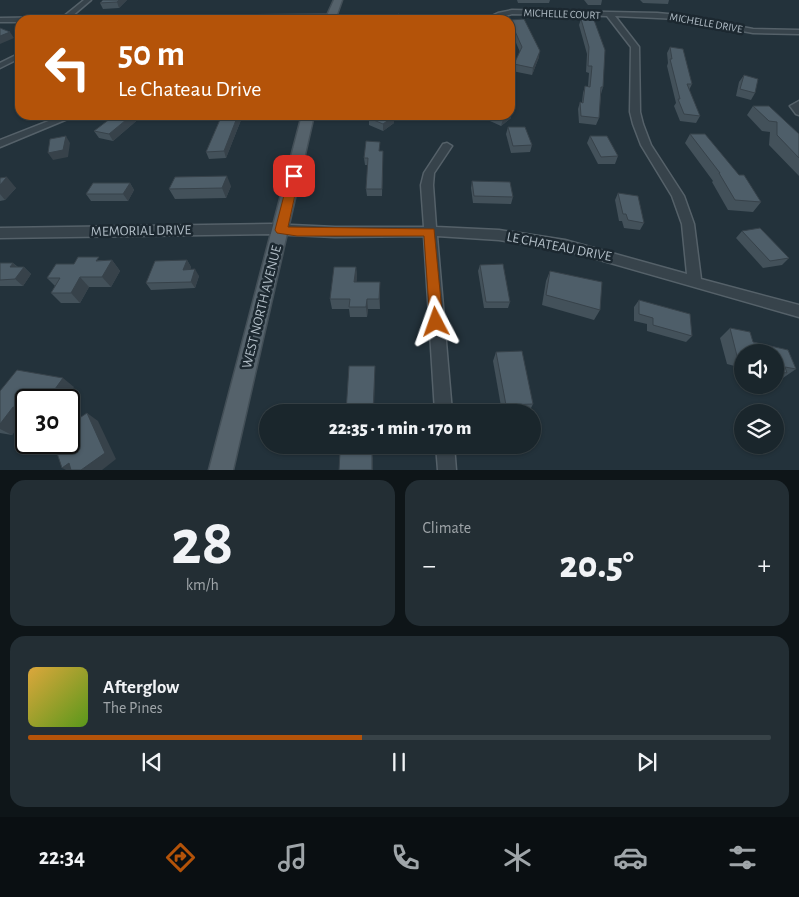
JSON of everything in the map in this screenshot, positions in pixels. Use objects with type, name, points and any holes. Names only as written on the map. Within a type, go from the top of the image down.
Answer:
[{"type":"main road","points":[[331,15],[333,0]]},
{"type":"main road","points":[[331,15],[338,0]]},
{"type":"main road","name":"WEST NORTH AVENUE","points":[[221,470],[307,120]]},
{"type":"street","points":[[70,15],[88,0]]},
{"type":"street","name":"MICHELLE COURT","points":[[498,15],[512,12],[610,15]]},
{"type":"street","points":[[610,15],[635,47],[635,112],[638,124],[646,145],[678,196],[688,224],[695,282]]},
{"type":"street","name":"MICHELLE DRIVE","points":[[610,15],[665,15],[731,28],[771,32],[799,32]]},
{"type":"street","points":[[0,20],[15,20]]},
{"type":"street","points":[[0,66],[15,58]]},
{"type":"street","points":[[799,104],[794,106],[799,112]]},
{"type":"street","points":[[0,144],[60,120]]},
{"type":"street","points":[[441,404],[427,184],[429,173],[447,146]]},
{"type":"street","name":"LE CHATEAU DRIVE","points":[[281,230],[297,232],[430,232],[532,239],[585,250],[756,302],[799,311]]},
{"type":"street","name":"MEMORIAL DRIVE","points":[[0,233],[281,230]]},
{"type":"street","points":[[445,454],[446,470]]},
{"type":"building","points":[[103,0],[119,0],[117,2],[100,3]]},
{"type":"building","points":[[524,19],[540,51],[533,68],[515,64],[522,47],[515,31],[515,20]]},
{"type":"building","points":[[581,19],[594,20],[605,50],[599,118],[581,116],[580,102],[583,103],[585,86],[590,87],[592,66],[588,66],[589,47]]},
{"type":"building","points":[[0,28],[10,32],[0,36]]},
{"type":"building","points":[[670,47],[683,49],[692,84],[687,84],[700,116],[684,114],[678,99],[680,99],[670,59],[672,59]]},
{"type":"building","points":[[744,75],[758,79],[755,93],[740,89]]},
{"type":"building","points":[[753,106],[769,106],[799,134],[799,158],[777,135],[777,122],[769,121]]},
{"type":"building","points":[[108,120],[126,120],[109,134],[94,131]]},
{"type":"building","points":[[220,120],[236,120],[224,151],[206,152]]},
{"type":"building","points":[[374,120],[388,120],[383,124]]},
{"type":"building","points":[[508,127],[525,127],[532,145],[513,146]]},
{"type":"building","points":[[690,134],[705,134],[739,175],[744,175],[761,202],[735,200],[720,173]]},
{"type":"building","points":[[66,136],[63,150],[48,153],[50,139]]},
{"type":"building","points":[[590,136],[607,136],[618,156],[601,157]]},
{"type":"building","points":[[366,141],[380,142],[379,151],[383,151],[382,189],[366,189],[368,158],[364,158]]},
{"type":"building","points":[[227,176],[222,188],[169,189],[175,177]]},
{"type":"building","points":[[7,177],[0,185],[0,178]]},
{"type":"building","points":[[472,181],[510,182],[513,197],[474,196]]},
{"type":"building","points":[[93,183],[130,183],[123,194],[86,194]]},
{"type":"building","points":[[618,193],[638,196],[644,223],[628,220],[626,214],[623,214]]},
{"type":"building","points":[[760,228],[789,258],[770,261],[742,231]]},
{"type":"building","points":[[78,257],[99,257],[96,261],[112,260],[102,277],[80,277],[71,293],[51,293],[60,278],[47,278],[56,264],[74,264]]},
{"type":"building","points":[[187,260],[183,270],[195,269],[191,282],[146,283],[155,261]]},
{"type":"building","points":[[0,263],[13,263],[10,267],[24,267],[15,279],[0,280]]},
{"type":"building","points":[[503,264],[510,302],[486,302],[480,265]]},
{"type":"building","points":[[334,267],[356,267],[354,282],[380,282],[379,299],[367,299],[366,307],[349,307],[350,299],[330,299]]},
{"type":"building","points":[[550,271],[602,282],[600,310],[546,295]]},
{"type":"building","points":[[639,300],[690,314],[692,336],[653,325],[653,318],[639,314]]},
{"type":"building","points":[[730,328],[750,332],[753,342],[762,344],[734,344]]},
{"type":"building","points":[[784,349],[788,350],[796,369],[785,367],[787,373],[784,372]]},
{"type":"building","points":[[522,351],[533,404],[506,404],[496,352]]},
{"type":"building","points":[[349,366],[375,366],[373,404],[347,404]]},
{"type":"building","points":[[17,370],[63,378],[55,389],[15,389],[15,407],[13,407],[0,424],[0,391]]},
{"type":"building","points":[[87,413],[105,453],[81,470],[71,470],[69,463],[62,468],[57,454],[80,454],[80,418]]},
{"type":"building","points":[[340,454],[372,454],[372,470],[339,470]]},
{"type":"route","points":[[294,176],[281,230],[297,232],[430,232],[436,322]]}]
